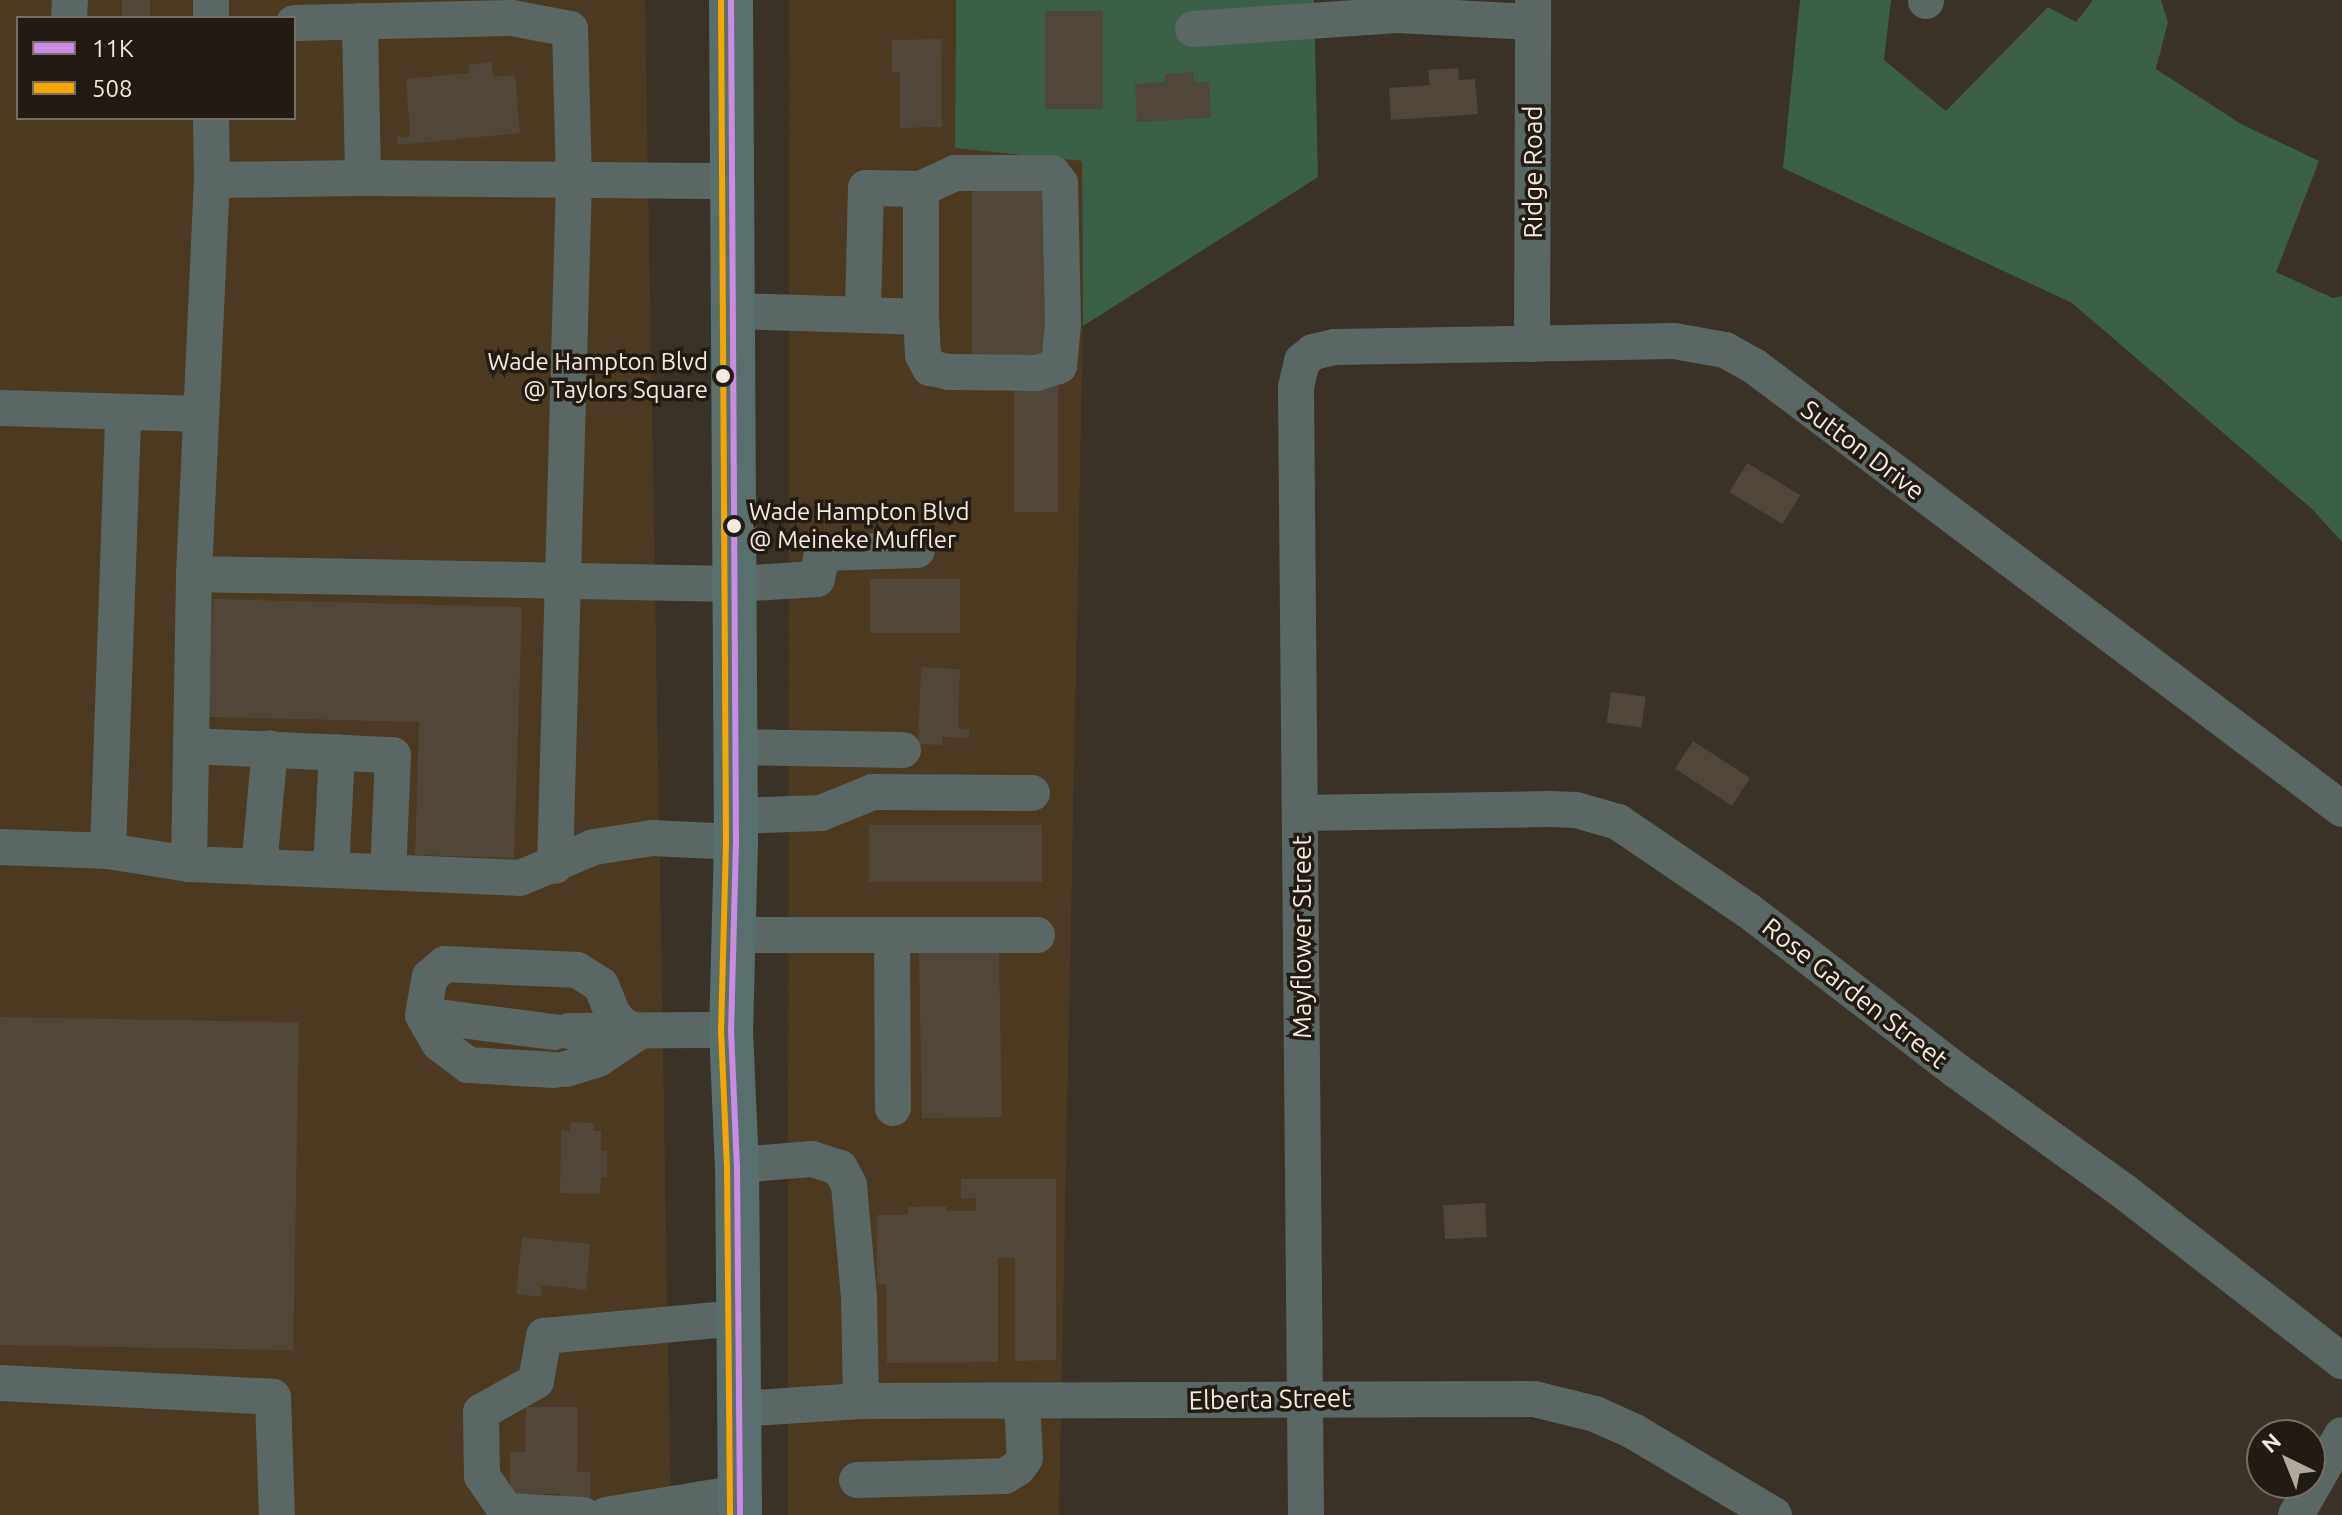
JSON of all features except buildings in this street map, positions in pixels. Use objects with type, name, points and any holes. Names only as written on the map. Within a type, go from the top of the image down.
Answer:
[{"type":"main road","points":[[731,0],[736,747],[731,1030],[737,1165],[740,1504]]},
{"type":"street","points":[[296,23],[512,9],[570,29],[574,179],[555,866]]},
{"type":"street","points":[[1193,29],[1398,15],[1533,11]]},
{"type":"street","name":"Ridge Road","points":[[1532,344],[1533,11]]},
{"type":"street","points":[[360,21],[363,178]]},
{"type":"street","points":[[189,864],[194,574],[212,180],[211,120]]},
{"type":"street","points":[[863,315],[866,188],[921,189],[955,173],[1052,173],[1060,183],[1063,324],[1059,366],[1037,373],[949,372],[930,368],[923,355],[921,317],[921,189]]},
{"type":"street","points":[[212,180],[733,181]]},
{"type":"street","points":[[734,311],[921,317]]},
{"type":"street","name":"Sutton Drive","points":[[1302,361],[1313,352],[1334,347],[1703,344],[1725,350],[1754,366],[2342,809]]},
{"type":"street","name":"Mayflower Street","points":[[1302,361],[1296,387],[1306,1515]]},
{"type":"street","points":[[0,408],[201,414]]},
{"type":"street","points":[[108,851],[123,412]]},
{"type":"street","points":[[194,574],[735,584],[817,579],[822,553],[917,550]]},
{"type":"street","points":[[191,746],[393,755],[388,872]]},
{"type":"street","points":[[736,747],[903,750]]},
{"type":"street","points":[[259,867],[270,749]]},
{"type":"street","points":[[331,870],[337,752]]},
{"type":"street","points":[[0,847],[108,851],[189,864],[520,878],[555,866],[594,847],[736,829],[821,813],[873,792],[1032,793]]},
{"type":"street","name":"Rose Garden Street","points":[[1301,813],[1576,810],[1629,828],[1749,911],[1957,1071],[2150,1211],[2342,1361]]},
{"type":"street","points":[[734,935],[1037,935]]},
{"type":"street","points":[[892,935],[893,1108]]},
{"type":"street","points":[[445,964],[577,970],[601,985],[613,1014],[624,1027],[640,1031],[598,1059],[560,1069],[468,1065],[439,1043],[423,1015],[430,977],[445,964]]},
{"type":"street","points":[[423,1015],[561,1032],[731,1030]]},
{"type":"street","points":[[737,1165],[812,1159],[840,1168],[849,1185],[859,1297],[861,1401]]},
{"type":"street","points":[[583,1515],[506,1511],[482,1476],[481,1412],[536,1381],[544,1336],[738,1318]]},
{"type":"street","points":[[0,1383],[273,1397],[277,1515]]},
{"type":"street","name":"Elberta Street","points":[[738,1409],[861,1401],[1503,1397],[1563,1404],[1633,1431],[1756,1510]]},
{"type":"street","points":[[857,1480],[1005,1476],[1018,1468],[1025,1458],[1022,1402]]},
{"type":"street","points":[[2296,1515],[2342,1435]]},
{"type":"street","points":[[606,1515],[740,1504]]},
{"type":"shaded area","points":[[0,0],[645,0],[671,1515],[0,1515]]},
{"type":"shaded area","points":[[789,0],[956,0],[955,148],[1082,161],[1083,326],[1059,1515],[788,1515]]},
{"type":"green space","points":[[956,0],[1314,0],[1318,177],[1083,326],[1082,161],[955,148]]},
{"type":"green space","points":[[1800,0],[1891,0],[1884,60],[1946,111],[2048,7],[2076,22],[2093,0],[2161,0],[2168,22],[2156,69],[2241,124],[2319,161],[2276,272],[2333,298],[2342,296],[2342,542],[2312,509],[2072,303],[1783,168]]},
{"type":"transit line","name":"508","points":[[721,0],[726,842],[721,1030],[727,1165],[730,1515]]},
{"type":"transit line","name":"11K","points":[[731,0],[736,842],[731,1030],[737,1165],[740,1515]]},
{"type":"place","name":"Wade Hampton Blvd @ Taylors Square","points":[[723,376]]},
{"type":"place","name":"Wade Hampton Blvd @ Meineke Muffler","points":[[734,526]]}]
